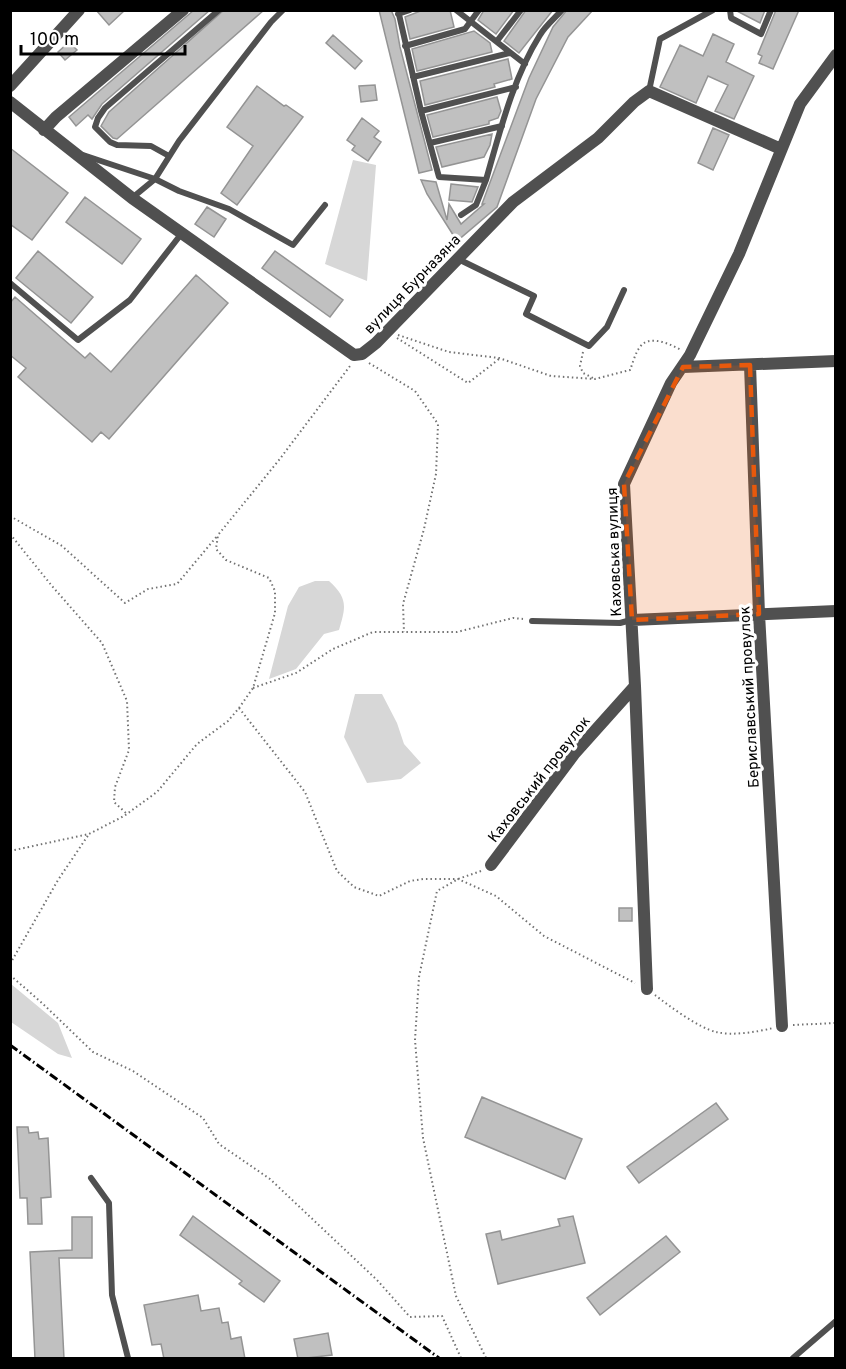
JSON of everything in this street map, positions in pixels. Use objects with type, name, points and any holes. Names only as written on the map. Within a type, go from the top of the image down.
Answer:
[{"type":"street","points":[[10,86],[79,10]]},
{"type":"street","points":[[45,130],[56,117],[183,10]]},
{"type":"street","name":"Каховська вулиця","points":[[647,989],[632,620],[624,484],[671,383],[690,355],[739,254],[800,104],[836,55]]},
{"type":"street","points":[[649,91],[781,149]]},
{"type":"street","name":"вулиця Бурназяна","points":[[357,356],[368,351],[513,202],[598,138],[634,102],[649,91]]},
{"type":"street","points":[[10,102],[132,198],[348,352],[357,356]]},
{"type":"street","points":[[683,367],[836,361]]},
{"type":"street","name":"Бериславський провулок","points":[[750,365],[759,614],[782,1026]]},
{"type":"street","points":[[632,620],[836,610]]},
{"type":"street","name":"Каховський провулок","points":[[490,865],[575,753],[635,686]]},
{"type":"lane","points":[[169,156],[151,146],[117,145],[110,142],[95,127],[98,118],[105,108],[219,10]]},
{"type":"lane","points":[[132,198],[155,179],[179,141],[271,21],[283,10]]},
{"type":"lane","points":[[410,10],[398,12],[439,177],[486,180]]},
{"type":"lane","points":[[456,10],[525,64]]},
{"type":"lane","points":[[405,46],[465,29],[479,10]]},
{"type":"lane","points":[[497,41],[521,10]]},
{"type":"lane","points":[[461,215],[476,205],[525,64],[540,34],[562,10]]},
{"type":"lane","points":[[649,91],[660,39],[713,10]]},
{"type":"lane","points":[[730,10],[731,18],[761,34],[771,10]]},
{"type":"lane","points":[[413,77],[510,53]]},
{"type":"lane","points":[[421,111],[516,87]]},
{"type":"lane","points":[[430,143],[502,126]]},
{"type":"lane","points":[[70,151],[155,179],[179,191],[229,209],[293,245],[325,205]]},
{"type":"lane","points":[[10,283],[78,340],[130,300],[183,233]]},
{"type":"lane","points":[[457,258],[534,296],[526,314],[589,346],[607,327],[624,290]]},
{"type":"lane","points":[[532,621],[620,623],[632,620]]},
{"type":"lane","points":[[91,1178],[109,1203],[112,1295],[128,1359]]},
{"type":"lane","points":[[793,1359],[836,1321]]},
{"type":"path","points":[[387,332],[449,352],[499,358],[551,376],[595,379],[630,370],[640,346],[646,342],[666,342],[690,355]]},
{"type":"path","points":[[387,332],[468,383],[499,358]]},
{"type":"path","points":[[586,344],[580,366],[583,374],[595,379]]},
{"type":"path","points":[[10,516],[62,546],[125,603],[148,590],[177,584],[292,443],[357,356],[415,391],[438,424],[436,474],[404,604],[404,632]]},
{"type":"path","points":[[10,534],[102,643],[127,701],[129,750],[115,787],[114,802],[128,814]]},
{"type":"path","points":[[10,850],[89,834],[128,814],[157,792],[196,744],[228,721],[253,688],[275,614],[275,591],[269,578],[226,560],[216,549],[218,535]]},
{"type":"path","points":[[253,688],[296,673],[333,649],[373,632],[457,632],[513,618],[532,621]]},
{"type":"path","points":[[239,708],[305,792],[337,872],[354,887],[379,896],[410,881],[458,879],[496,896],[544,936],[647,989],[680,1014],[716,1032],[756,1032],[782,1026],[836,1023]]},
{"type":"path","points":[[10,964],[58,880],[89,834]]},
{"type":"path","points":[[486,1359],[456,1296],[423,1138],[415,1040],[419,977],[437,891],[458,879],[480,872],[490,865]]},
{"type":"path","points":[[10,975],[93,1052],[134,1071],[203,1118],[219,1144],[270,1179],[377,1280],[410,1317],[442,1316],[461,1359]]},
{"type":"highlighted area","points":[[750,365],[759,614],[632,620],[624,484],[683,367]]},
{"type":"shaded area","points":[[353,160],[376,165],[367,281],[325,264]]},
{"type":"shaded area","points":[[315,581],[329,581],[340,593],[344,609],[339,630],[324,634],[296,669],[269,679],[288,606],[299,587]]},
{"type":"shaded area","points":[[355,694],[382,694],[397,723],[404,744],[421,763],[401,779],[367,783],[344,737]]},
{"type":"shaded area","points":[[11,984],[58,1023],[72,1058],[58,1054],[11,1022]]},
{"type":"building","points":[[96,10],[125,10],[109,25]]},
{"type":"building","points":[[194,10],[210,10],[102,104],[92,119],[88,115],[76,126],[69,117]]},
{"type":"building","points":[[224,10],[264,10],[117,139],[113,138],[101,126],[109,112]]},
{"type":"building","points":[[379,10],[391,10],[395,19],[400,47],[432,170],[419,173]]},
{"type":"building","points":[[423,10],[450,10],[454,27],[410,39],[405,17]]},
{"type":"building","points":[[484,10],[514,10],[496,34],[478,20]]},
{"type":"building","points":[[526,10],[553,10],[519,53],[504,41]]},
{"type":"building","points":[[567,10],[593,10],[568,37],[536,99],[497,207],[457,241],[427,194],[421,180],[436,182],[447,220],[449,204],[461,224],[484,204],[482,204],[529,78],[553,27]]},
{"type":"building","points":[[735,10],[765,10],[760,23]]},
{"type":"building","points":[[776,10],[799,10],[773,69],[759,63],[762,56],[758,54]]},
{"type":"building","points":[[474,31],[490,43],[492,52],[417,71],[412,49]]},
{"type":"building","points":[[713,34],[734,44],[726,62],[754,76],[734,119],[715,111],[728,85],[708,76],[696,103],[660,87],[680,45],[703,56]]},
{"type":"building","points":[[333,35],[362,61],[355,69],[326,43]]},
{"type":"building","points":[[69,42],[77,50],[65,60],[58,52]]},
{"type":"building","points":[[508,59],[512,79],[494,84],[495,87],[425,105],[420,81]]},
{"type":"building","points":[[375,85],[377,100],[361,102],[359,86]]},
{"type":"building","points":[[257,86],[303,117],[237,205],[221,193],[253,146],[227,127]]},
{"type":"building","points":[[497,97],[501,111],[498,118],[489,121],[489,124],[433,137],[427,115]]},
{"type":"building","points":[[362,118],[379,131],[374,137],[381,142],[368,161],[352,150],[355,146],[347,140]]},
{"type":"building","points":[[713,128],[729,135],[713,170],[698,163]]},
{"type":"building","points":[[492,134],[484,157],[442,167],[436,147]]},
{"type":"building","points":[[10,148],[68,193],[32,240],[10,224]]},
{"type":"building","points":[[451,184],[478,187],[472,202],[449,200]]},
{"type":"building","points":[[85,197],[141,239],[122,264],[66,222]]},
{"type":"building","points":[[207,207],[226,219],[214,237],[195,224]]},
{"type":"building","points":[[38,251],[93,297],[71,323],[16,278]]},
{"type":"building","points":[[275,251],[343,300],[330,317],[262,268]]},
{"type":"building","points":[[196,275],[228,303],[109,439],[101,432],[92,442],[18,377],[26,368],[10,355],[10,303],[15,297],[85,358],[90,353],[111,372]]},
{"type":"building","points":[[619,908],[632,908],[632,921],[619,921]]},
{"type":"building","points":[[482,1097],[582,1139],[565,1179],[465,1137]]},
{"type":"building","points":[[716,1103],[728,1119],[639,1183],[627,1167]]},
{"type":"building","points":[[17,1127],[28,1127],[29,1133],[38,1132],[39,1139],[48,1138],[51,1197],[41,1198],[42,1224],[28,1224],[27,1198],[20,1198]]},
{"type":"building","points":[[193,1216],[280,1281],[264,1302],[239,1284],[242,1281],[180,1235]]},
{"type":"building","points":[[573,1216],[585,1263],[498,1284],[486,1234],[500,1231],[502,1240],[560,1226],[558,1219]]},
{"type":"building","points":[[72,1217],[92,1217],[92,1258],[59,1258],[64,1359],[35,1359],[30,1252],[72,1250]]},
{"type":"building","points":[[666,1236],[680,1252],[600,1315],[587,1298]]},
{"type":"building","points":[[198,1295],[201,1311],[219,1308],[222,1323],[228,1322],[231,1339],[241,1337],[245,1359],[164,1359],[161,1344],[152,1345],[144,1305]]},
{"type":"building","points":[[328,1333],[332,1355],[298,1359],[294,1339]]},
{"type":"railway","points":[[10,1045],[439,1358]]}]
